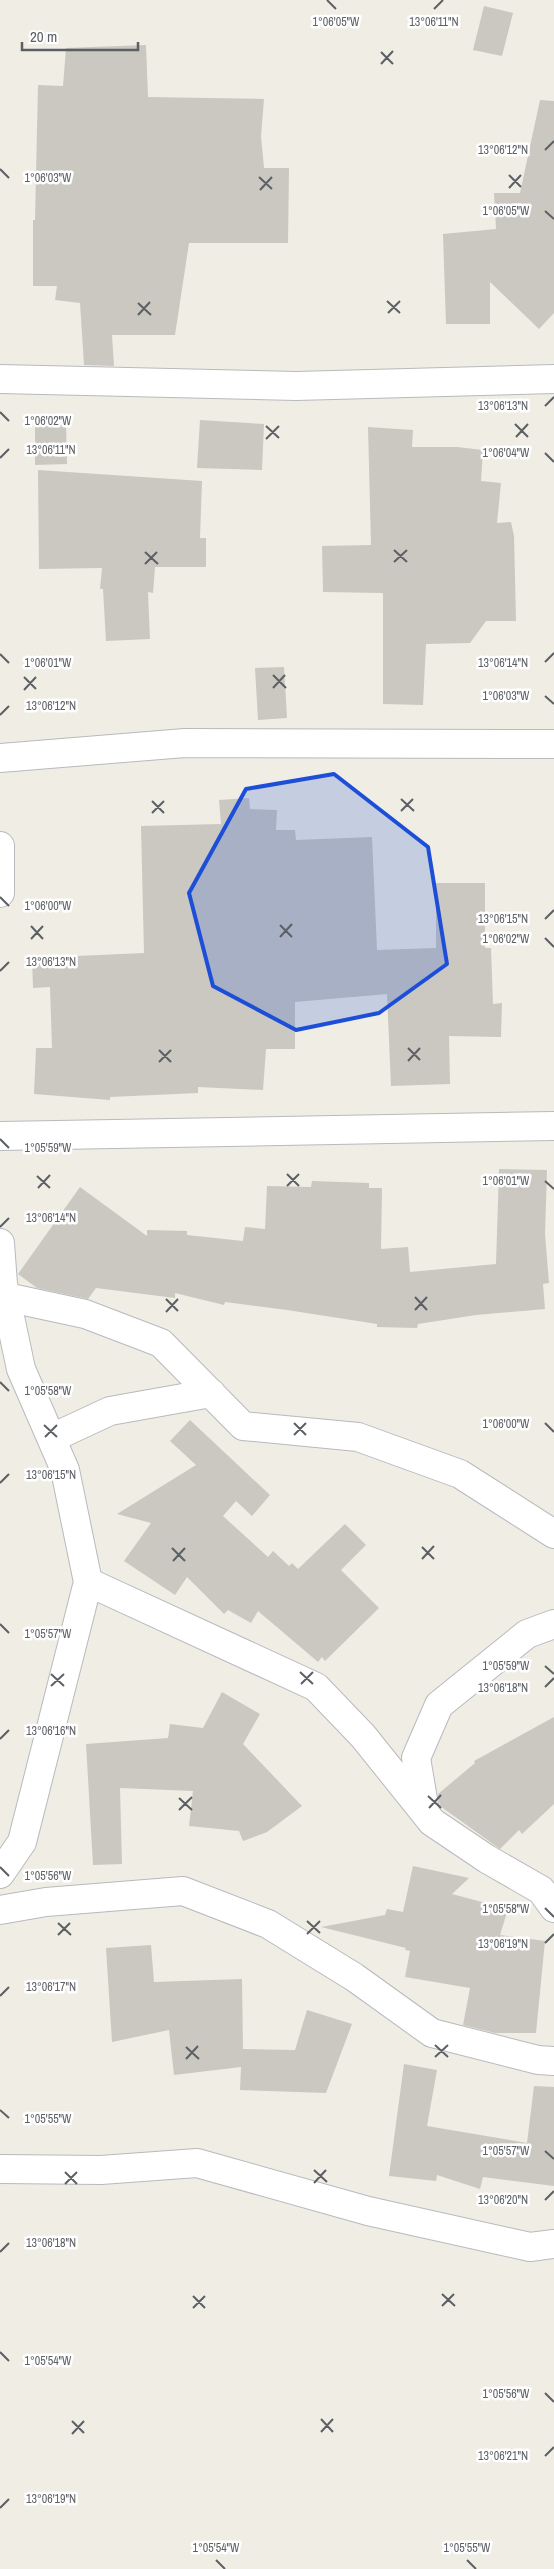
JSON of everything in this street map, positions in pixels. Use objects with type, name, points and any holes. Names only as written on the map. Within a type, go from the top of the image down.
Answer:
[{"type":"street","points":[[0,379],[296,386],[554,379]]},
{"type":"street","points":[[0,758],[185,743],[554,744]]},
{"type":"street","points":[[0,846],[0,893]]},
{"type":"street","points":[[0,1136],[554,1126]]},
{"type":"street","points":[[0,1243],[6,1297],[10,1373],[52,1438],[65,1470],[88,1582],[22,1842],[0,1874]]},
{"type":"street","points":[[6,1297],[85,1314],[161,1343],[243,1426],[358,1437],[460,1474],[554,1534]]},
{"type":"street","points":[[52,1438],[110,1411],[211,1393]]},
{"type":"street","points":[[88,1582],[316,1687],[363,1736],[432,1822],[487,1859],[541,1890],[554,1908]]},
{"type":"street","points":[[425,1813],[416,1758],[439,1706],[527,1634],[554,1624]]},
{"type":"street","points":[[0,1910],[46,1902],[182,1891],[268,1924],[354,1978],[432,2033],[538,2060],[554,2060]]},
{"type":"street","points":[[0,2169],[101,2170],[197,2163],[368,2211],[530,2247],[554,2244]]},
{"type":"highlighted area","points":[[334,774],[428,847],[447,964],[379,1013],[296,1030],[213,986],[189,893],[246,789]]},
{"type":"building","points":[[484,6],[513,13],[502,56],[473,50]]},
{"type":"building","points":[[146,45],[148,97],[264,99],[261,136],[264,168],[289,168],[288,243],[189,243],[175,335],[112,335],[114,366],[84,365],[80,303],[55,300],[57,286],[33,286],[33,220],[35,220],[38,85],[63,86],[66,48]]},
{"type":"building","points":[[540,100],[554,101],[554,313],[539,329],[490,282],[490,324],[446,324],[443,234],[496,229],[494,193],[520,193]]},
{"type":"building","points":[[200,420],[264,424],[262,470],[197,468]]},
{"type":"building","points":[[66,424],[67,464],[35,465],[35,425]]},
{"type":"building","points":[[368,427],[413,430],[412,447],[457,447],[483,450],[481,481],[501,483],[497,523],[511,522],[514,536],[516,621],[486,621],[470,643],[426,644],[423,705],[383,704],[383,593],[323,592],[322,546],[371,545]]},
{"type":"building","points":[[38,470],[202,481],[200,538],[206,538],[206,567],[155,567],[153,593],[148,592],[150,639],[106,641],[103,589],[100,589],[102,568],[39,569]]},
{"type":"building","points":[[284,667],[287,718],[258,720],[255,668]]},
{"type":"building","points":[[249,798],[250,809],[277,810],[276,830],[295,830],[296,840],[372,837],[377,950],[436,948],[436,883],[485,883],[485,948],[491,948],[493,1004],[502,1003],[501,1037],[449,1036],[450,1084],[391,1086],[387,994],[295,1002],[295,1049],[266,1049],[263,1090],[198,1087],[198,1093],[110,1097],[110,1100],[34,1094],[36,1048],[52,1048],[50,987],[33,988],[32,958],[144,953],[141,826],[221,824],[219,800]]},
{"type":"building","points":[[499,1169],[547,1170],[545,1234],[549,1283],[543,1284],[545,1309],[476,1315],[418,1324],[417,1328],[377,1327],[377,1324],[287,1310],[225,1302],[224,1305],[175,1293],[175,1298],[96,1288],[88,1299],[37,1288],[18,1274],[80,1187],[147,1236],[147,1230],[187,1231],[187,1235],[243,1241],[245,1227],[265,1229],[267,1186],[311,1187],[312,1181],[369,1183],[369,1188],[382,1188],[381,1249],[408,1247],[410,1272],[496,1264]]},
{"type":"building","points":[[190,1420],[270,1495],[252,1516],[236,1501],[223,1516],[268,1557],[273,1551],[289,1566],[292,1563],[298,1569],[345,1524],[366,1545],[341,1570],[379,1608],[325,1661],[322,1657],[318,1662],[258,1611],[251,1623],[228,1610],[224,1614],[187,1577],[175,1595],[124,1561],[151,1523],[117,1514],[196,1465],[170,1441]]},
{"type":"building","points":[[222,1692],[260,1714],[243,1744],[302,1806],[267,1832],[243,1841],[239,1831],[189,1826],[193,1791],[120,1788],[122,1864],[93,1865],[86,1744],[168,1738],[170,1724],[203,1728]]},
{"type":"building","points":[[554,1717],[554,1804],[522,1834],[519,1830],[500,1849],[440,1806],[438,1794],[475,1763],[474,1761]]},
{"type":"building","points":[[413,1866],[469,1878],[452,1894],[508,1909],[500,1935],[545,1941],[536,2033],[495,2033],[463,2025],[470,1988],[405,1977],[410,1951],[405,1950],[406,1948],[321,1927],[385,1915],[387,1909],[403,1912]]},
{"type":"building","points":[[151,1945],[154,1982],[242,1979],[243,2049],[295,2050],[307,2010],[352,2024],[326,2093],[240,2090],[241,2067],[174,2075],[169,2030],[112,2042],[106,1948]]},
{"type":"building","points":[[404,2064],[437,2070],[427,2126],[527,2143],[534,2086],[554,2087],[554,2186],[483,2177],[480,2189],[437,2175],[436,2181],[389,2176]]}]
